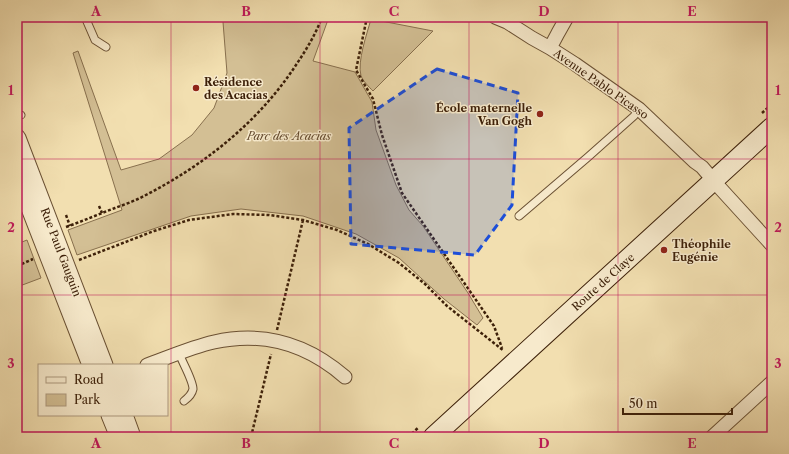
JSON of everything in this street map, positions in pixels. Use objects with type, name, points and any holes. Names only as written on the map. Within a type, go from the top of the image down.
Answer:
[{"type":"main road","name":"Route de Claye","points":[[433,437],[772,127]]},
{"type":"street","name":"Avenue Pablo Picasso","points":[[495,17],[507,22],[550,48],[639,109],[702,167],[772,245]]},
{"type":"street","points":[[550,48],[567,17]]},
{"type":"street","name":"Rue Paul Gauguin","points":[[17,138],[104,364]]},
{"type":"street","name":"Rue Paul Gauguin","points":[[17,175],[90,364]]},
{"type":"street","points":[[150,364],[214,342],[253,338],[275,340],[295,346],[332,366],[345,377]]},
{"type":"street","points":[[712,437],[772,382]]},
{"type":"street","points":[[110,416],[119,437]]},
{"type":"street","points":[[124,416],[132,437]]},
{"type":"lane","points":[[85,17],[95,40],[106,47]]},
{"type":"lane","points":[[519,216],[634,116],[639,109]]},
{"type":"lane","points":[[179,353],[192,382],[193,389],[190,396],[184,401]]},
{"type":"path","points":[[62,229],[138,199],[168,184],[218,150],[262,109],[275,94],[305,52],[319,26],[322,17]]},
{"type":"path","points":[[367,17],[356,70],[373,99],[382,135],[402,193],[494,326],[502,349]]},
{"type":"path","points":[[99,206],[102,213]]},
{"type":"path","points":[[75,261],[189,220],[233,214],[269,215],[303,220],[337,230],[368,244],[399,263],[516,362]]},
{"type":"path","points":[[66,215],[70,226]]},
{"type":"path","points":[[17,266],[38,258]]},
{"type":"highlighted area","points":[[437,69],[518,93],[512,205],[475,255],[351,244],[349,128]]},
{"type":"green space","name":"Parc des Acacias","points":[[221,17],[329,17],[313,61],[355,72],[372,102],[376,130],[396,185],[409,210],[423,226],[483,318],[477,325],[444,299],[399,258],[356,234],[303,216],[241,209],[191,216],[77,255],[68,230],[122,210],[73,53],[78,51],[121,170],[159,159],[192,135],[214,108],[227,73],[223,22]]},
{"type":"green space","points":[[371,19],[433,31],[373,91],[362,78],[360,70],[363,48]]},
{"type":"green space","points":[[27,240],[41,278],[17,287],[17,244]]},
{"type":"place","name":"Résidence des Acacias","points":[[196,88]]},
{"type":"place","name":"École maternelle Van Gogh","points":[[540,114]]},
{"type":"place","name":"Théophile Eugénie","points":[[664,250]]}]
